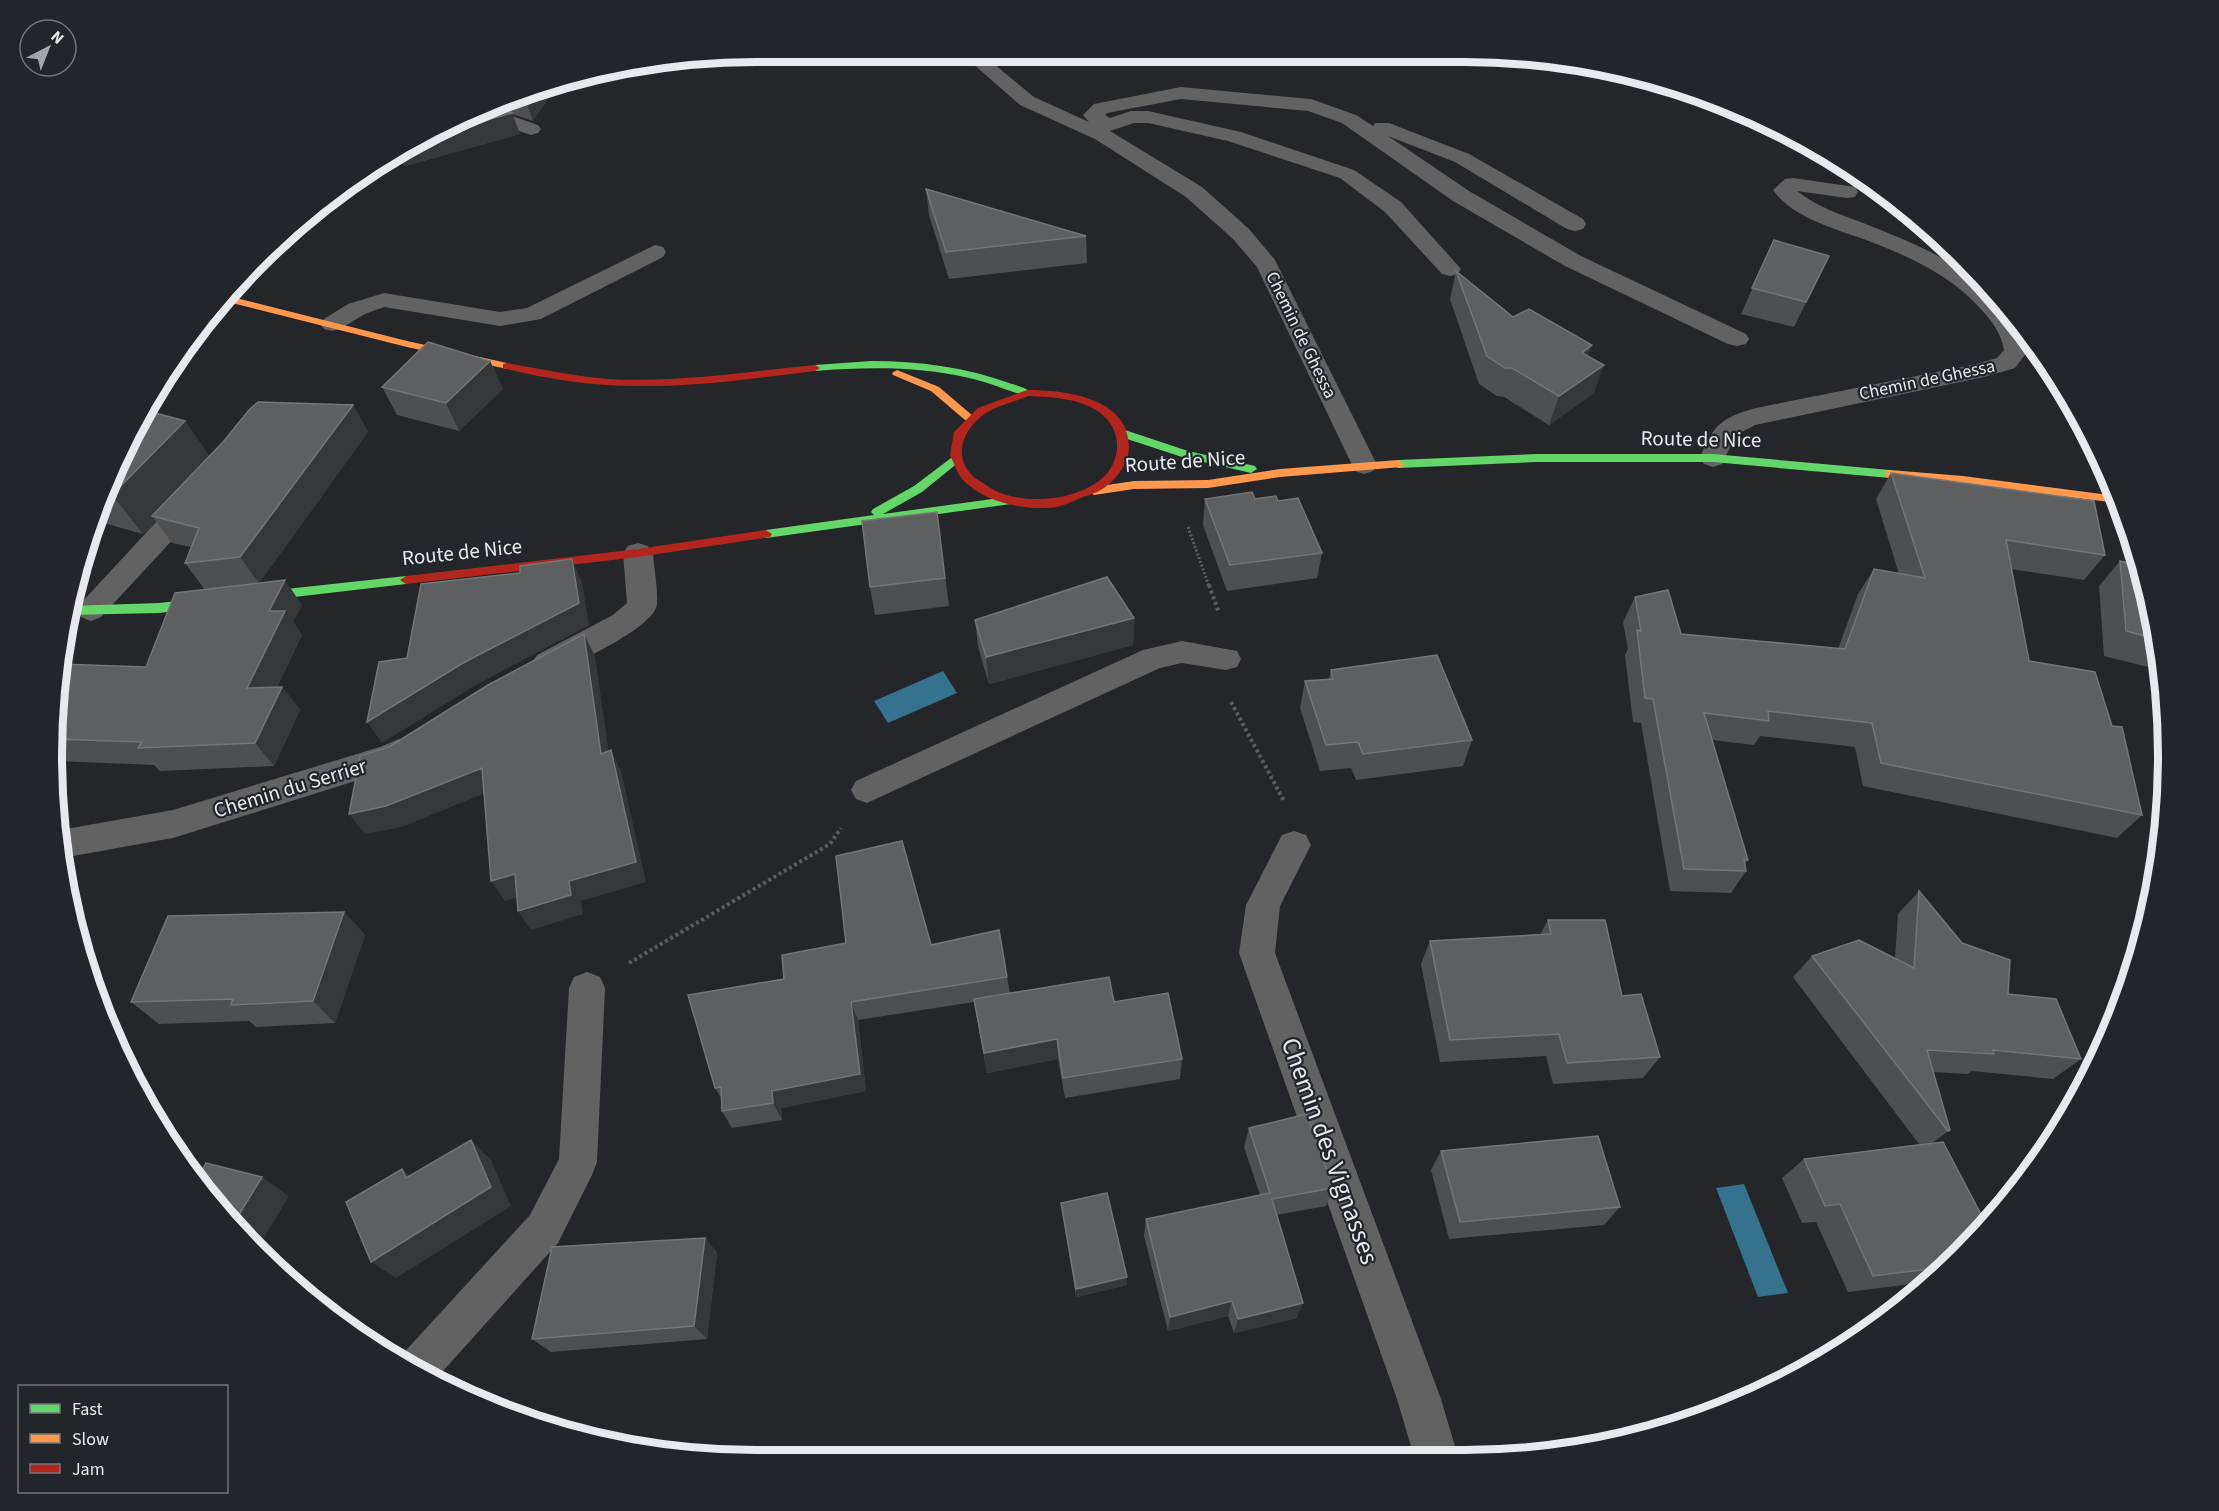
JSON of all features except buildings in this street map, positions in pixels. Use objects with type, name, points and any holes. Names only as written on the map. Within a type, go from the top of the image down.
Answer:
[{"type":"main road","points":[[233,299],[459,357],[617,383],[689,383],[872,366],[919,366],[959,370],[992,379],[1027,393]]},
{"type":"main road","points":[[872,366],[909,376],[935,389],[969,418]]},
{"type":"main road","points":[[1027,393],[1052,393],[1075,397],[1096,405],[1112,418],[1122,433],[1125,448],[1121,464],[1111,478],[1075,499],[1053,504],[1030,505],[1007,501],[988,494],[973,485],[961,473],[955,459],[954,445],[959,431],[969,418],[985,406],[1027,393]]},
{"type":"main road","name":"Route de Nice","points":[[1122,433],[1205,460],[1280,473]]},
{"type":"main road","name":"Route de Nice","points":[[1094,490],[1134,485],[1208,484],[1280,473],[1364,465],[1537,458],[1713,458],[1803,464],[1963,480],[2108,499]]},
{"type":"main road","name":"Route de Nice","points":[[859,520],[910,495],[932,480],[955,459]]},
{"type":"main road","name":"Route de Nice","points":[[80,611],[159,608],[638,553],[859,520],[925,514],[1007,501]]},
{"type":"street","points":[[526,675],[624,623],[642,606],[638,553]]},
{"type":"street","name":"Chemin du Serrier","points":[[67,843],[173,824],[391,757],[426,736]]},
{"type":"lane","name":"Chemin de Ghessa","points":[[981,62],[1027,100],[1105,130],[1194,192],[1241,234],[1267,265],[1364,465]]},
{"type":"lane","points":[[1450,269],[1393,207],[1347,174],[1234,136],[1148,117],[1131,117],[1105,130],[1093,115],[1101,108],[1181,93],[1311,105],[1380,127],[1462,158],[1575,224]]},
{"type":"lane","points":[[488,115],[531,129]]},
{"type":"lane","points":[[1349,119],[1461,196],[1573,261],[1737,339]]},
{"type":"lane","name":"Chemin de Ghessa","points":[[1713,458],[1721,436],[1732,424],[1756,417],[1975,372],[2006,363],[2016,351],[2015,336],[1985,298],[1940,263],[1820,214],[1792,199],[1784,190],[1793,184],[1847,192]]},
{"type":"lane","points":[[332,324],[350,311],[367,303],[384,300],[500,320],[533,314],[655,252]]},
{"type":"lane","points":[[80,611],[211,482]]},
{"type":"lane","points":[[867,790],[1154,658],[1182,652],[1226,659]]},
{"type":"lane","name":"Chemin des Vignasses","points":[[1294,844],[1263,904],[1257,953],[1419,1399],[1434,1450]]},
{"type":"lane","points":[[421,1364],[544,1229],[579,1162],[587,988]]},
{"type":"path","points":[[587,988],[830,844],[867,790]]},
{"type":"water","points":[[943,671],[957,693],[888,723],[874,701]]},
{"type":"water","points":[[1744,1184],[1788,1293],[1758,1297],[1716,1188]]},
{"type":"traffic: fast","points":[[815,368],[871,364],[923,366],[974,375],[1027,393]]},
{"type":"traffic: fast","points":[[1122,433],[1186,454],[1251,469]]},
{"type":"traffic: fast","points":[[1398,464],[1537,458],[1713,458],[1890,474]]},
{"type":"traffic: fast","points":[[877,512],[918,489],[955,459]]},
{"type":"traffic: fast","points":[[766,534],[1007,501]]},
{"type":"traffic: fast","points":[[77,611],[159,608],[406,580]]},
{"type":"traffic: slow","points":[[233,299],[407,344],[507,366]]},
{"type":"traffic: slow","points":[[897,373],[935,389],[969,418]]},
{"type":"traffic: slow","points":[[1094,491],[1134,485],[1208,484],[1280,473],[1398,464]]},
{"type":"traffic: slow","points":[[1890,474],[1963,480],[2108,499]]},
{"type":"traffic: jam","points":[[507,366],[583,380],[634,383],[712,380],[815,368]]},
{"type":"traffic: jam","points":[[1027,393],[1056,394],[1075,398],[1093,404],[1113,418],[1120,428],[1123,451],[1120,462],[1106,481],[1095,489],[1057,503],[1021,503],[990,494],[966,477],[955,455],[959,432],[982,411],[1027,393]]},
{"type":"traffic: jam","points":[[406,580],[638,553],[766,534]]}]
